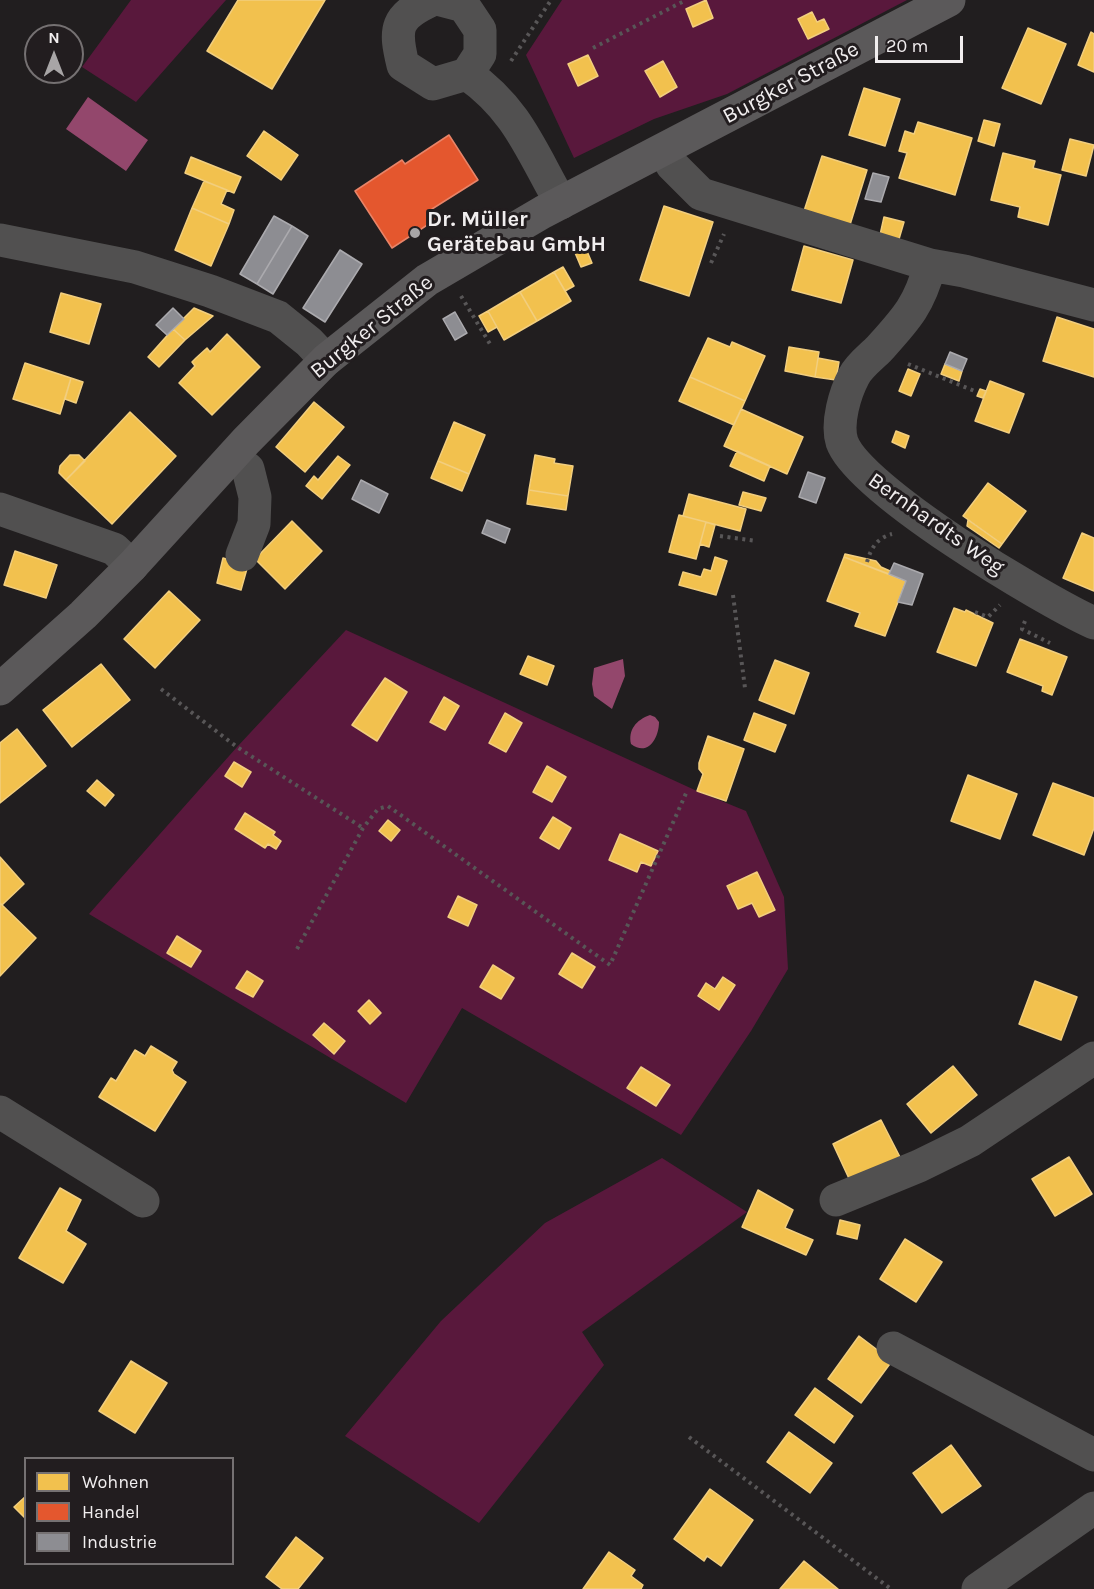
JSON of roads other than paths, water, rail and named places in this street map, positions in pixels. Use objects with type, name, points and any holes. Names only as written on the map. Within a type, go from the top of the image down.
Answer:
[{"type":"main road","name":"Burgker Straße","points":[[0,689],[83,615],[132,566],[231,457],[326,360],[427,280],[561,203],[948,0]]},
{"type":"street","points":[[432,0],[409,11],[396,37],[395,73],[433,84],[467,74],[480,54],[480,30],[464,6],[441,0]]},
{"type":"street","points":[[467,74],[491,92],[519,124],[561,203]]},
{"type":"street","points":[[663,150],[672,165],[701,194],[930,266],[964,271],[1094,305]]},
{"type":"street","points":[[0,240],[135,267],[190,284],[278,317],[309,342],[326,360]]},
{"type":"street","name":"Bernhardts Weg","points":[[930,266],[912,313],[855,374],[842,409],[841,440],[864,473],[950,539],[1041,596],[1094,623]]},
{"type":"street","points":[[231,457],[248,469],[255,497],[254,524],[242,555]]},
{"type":"street","points":[[0,509],[114,549],[132,566]]},
{"type":"street","points":[[836,1200],[919,1166],[970,1141],[1094,1058]]},
{"type":"street","points":[[0,1112],[143,1201]]},
{"type":"street","points":[[893,1348],[1094,1455]]},
{"type":"street","points":[[978,1589],[1094,1508]]},
{"type":"place","name":"Dr. Müller Gerätebau GmbH","points":[[415,233]]}]
